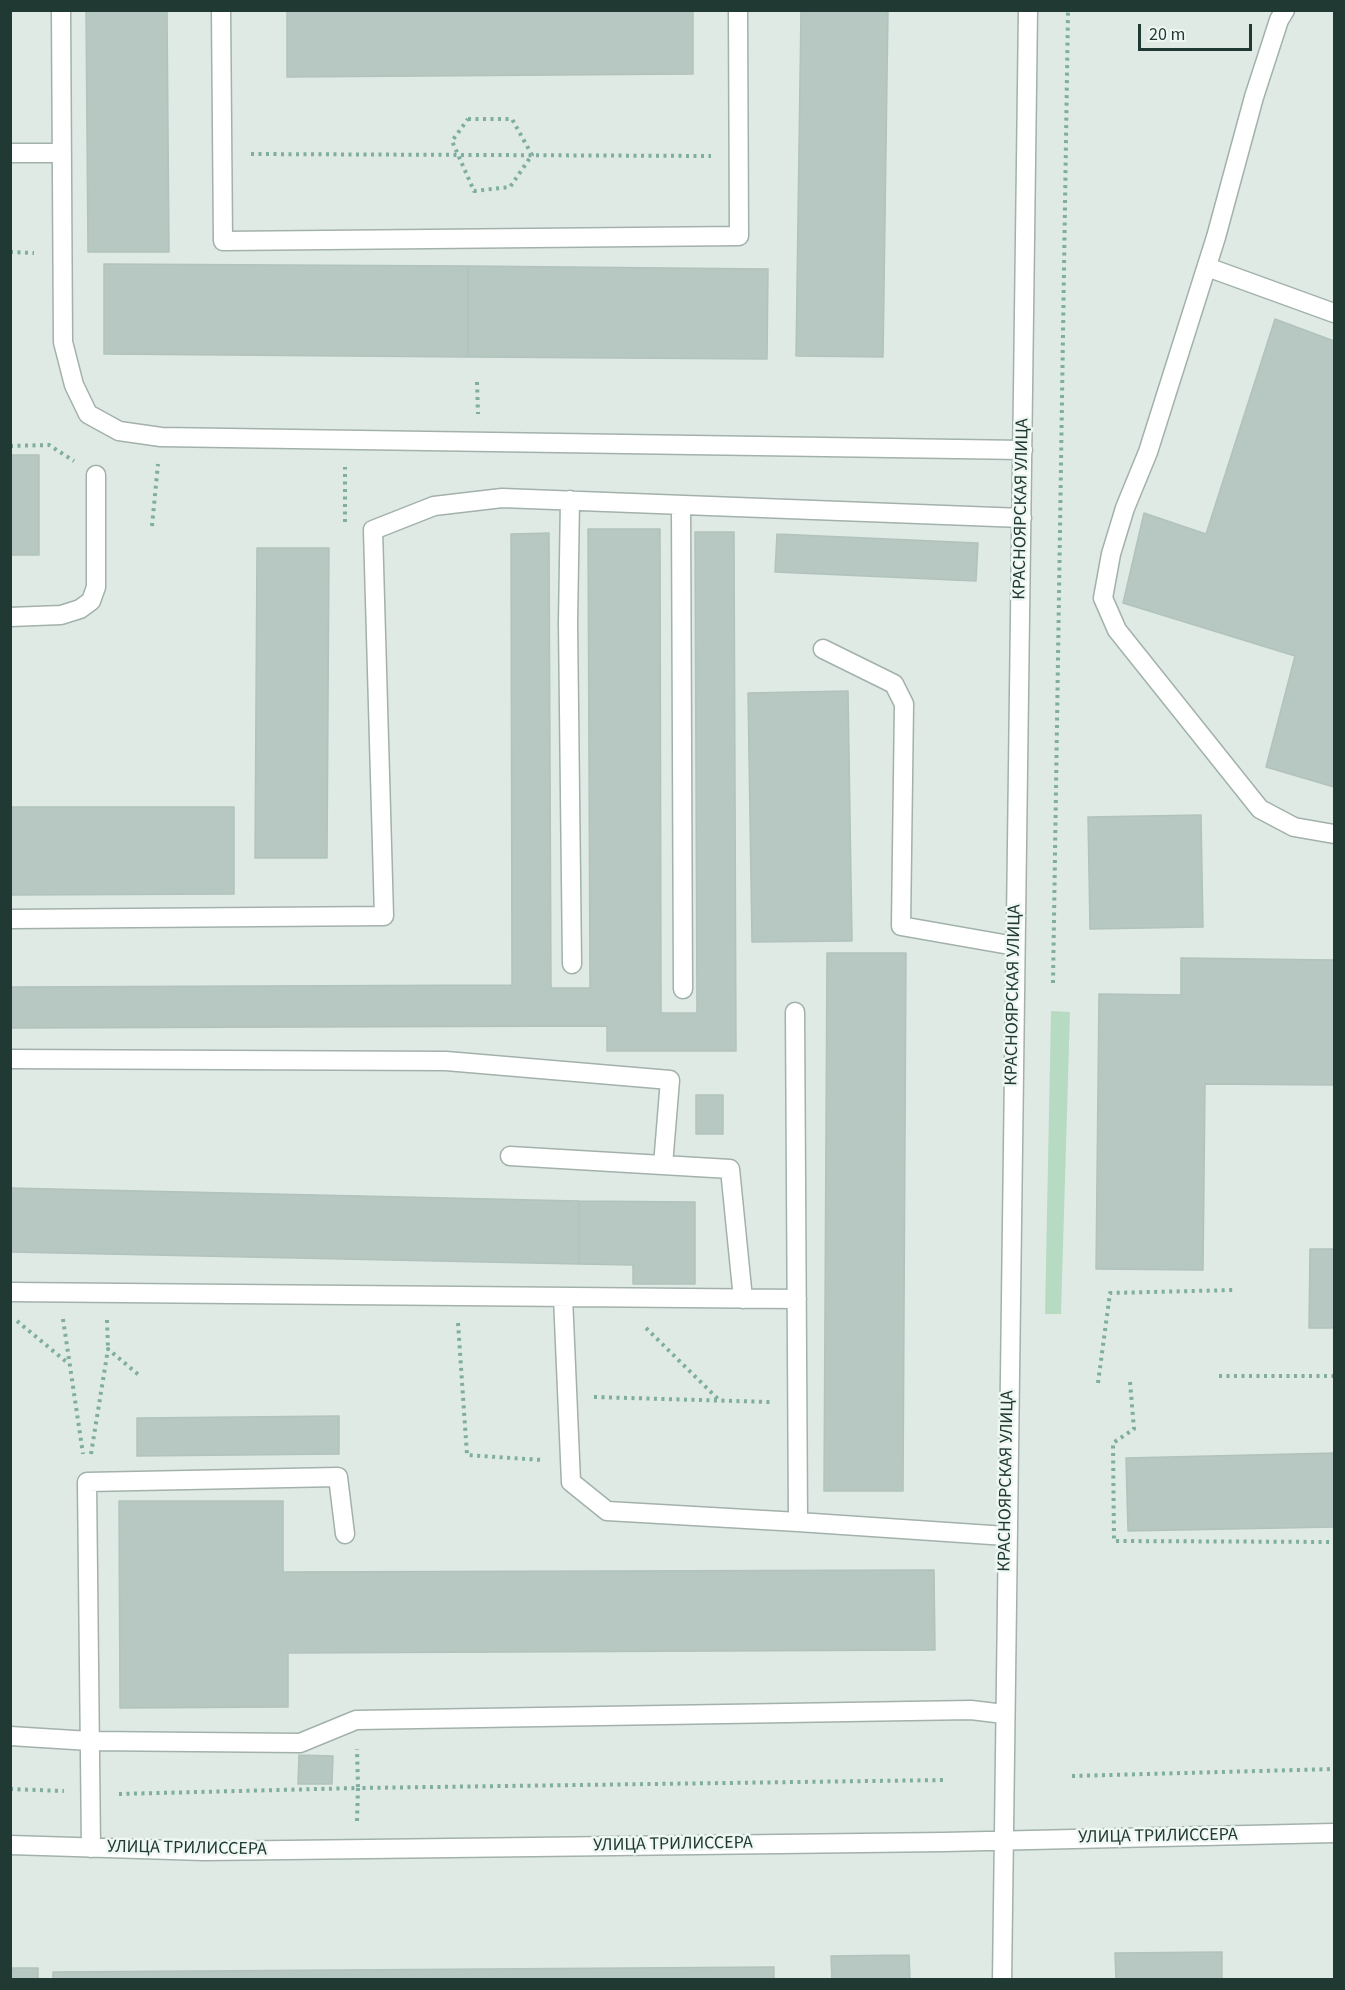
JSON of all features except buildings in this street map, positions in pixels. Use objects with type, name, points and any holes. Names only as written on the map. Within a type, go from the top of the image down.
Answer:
[{"type":"street","points":[[61,10],[63,342],[74,385],[88,414],[119,431],[161,437],[1023,450]]},
{"type":"street","points":[[221,10],[223,241],[739,236],[738,10]]},
{"type":"street","name":"КРАСНОЯРСКАЯ УЛИЦА","points":[[1002,1980],[1006,1536],[1028,10]]},
{"type":"street","points":[[1285,10],[1279,21],[1254,97],[1207,267],[1148,452],[1125,508],[1102,598],[1118,630],[1260,809],[1294,827],[1335,834]]},
{"type":"street","points":[[10,153],[62,153]]},
{"type":"street","points":[[1207,267],[1335,313]]},
{"type":"street","points":[[10,617],[61,615],[80,609],[91,601],[96,587],[96,475]]},
{"type":"street","points":[[10,919],[384,916],[373,530],[434,507],[502,498],[1022,518]]},
{"type":"street","points":[[570,500],[568,623],[572,964]]},
{"type":"street","points":[[681,505],[683,989]]},
{"type":"street","points":[[823,649],[894,684],[904,704],[901,926],[1015,946]]},
{"type":"street","points":[[795,1012],[798,1522]]},
{"type":"street","points":[[10,1059],[446,1061],[670,1080],[663,1165]]},
{"type":"street","points":[[510,1156],[730,1169],[743,1299]]},
{"type":"street","points":[[10,1292],[797,1299]]},
{"type":"street","points":[[563,1297],[571,1482],[607,1511],[1006,1536]]},
{"type":"street","points":[[91,1848],[87,1482],[338,1477],[345,1534]]},
{"type":"street","points":[[10,1736],[90,1741],[300,1743],[356,1720],[971,1710],[1004,1714]]},
{"type":"street","name":"УЛИЦА ТРИЛИССЕРА","points":[[10,1845],[204,1851],[1002,1841],[1335,1833]]},
{"type":"path","points":[[1053,983],[1068,10]]},
{"type":"path","points":[[468,119],[513,120],[532,155],[510,187],[474,191],[452,141],[468,119]]},
{"type":"path","points":[[222,154],[739,156]]},
{"type":"path","points":[[152,526],[161,437]]},
{"type":"path","points":[[345,529],[346,440]]},
{"type":"path","points":[[10,446],[49,445],[96,475]]},
{"type":"path","points":[[1098,1383],[1110,1293],[1234,1290]]},
{"type":"path","points":[[59,1293],[87,1482]]},
{"type":"path","points":[[456,1296],[466,1455],[570,1461]]},
{"type":"path","points":[[615,1298],[720,1401]]},
{"type":"path","points":[[10,1316],[70,1365]]},
{"type":"path","points":[[87,1482],[108,1349],[140,1376]]},
{"type":"path","points":[[1219,1376],[1335,1376]]},
{"type":"path","points":[[1130,1382],[1134,1429],[1113,1443],[1114,1540],[1335,1542]]},
{"type":"path","points":[[567,1397],[798,1403]]},
{"type":"path","points":[[1072,1776],[1335,1769]]},
{"type":"path","points":[[10,1789],[132,1794],[358,1788],[945,1780]]},
{"type":"path","points":[[357,1849],[358,1788]]},
{"type":"green space","points":[[1051,1011],[1070,1012],[1061,1314],[1045,1314]]}]
